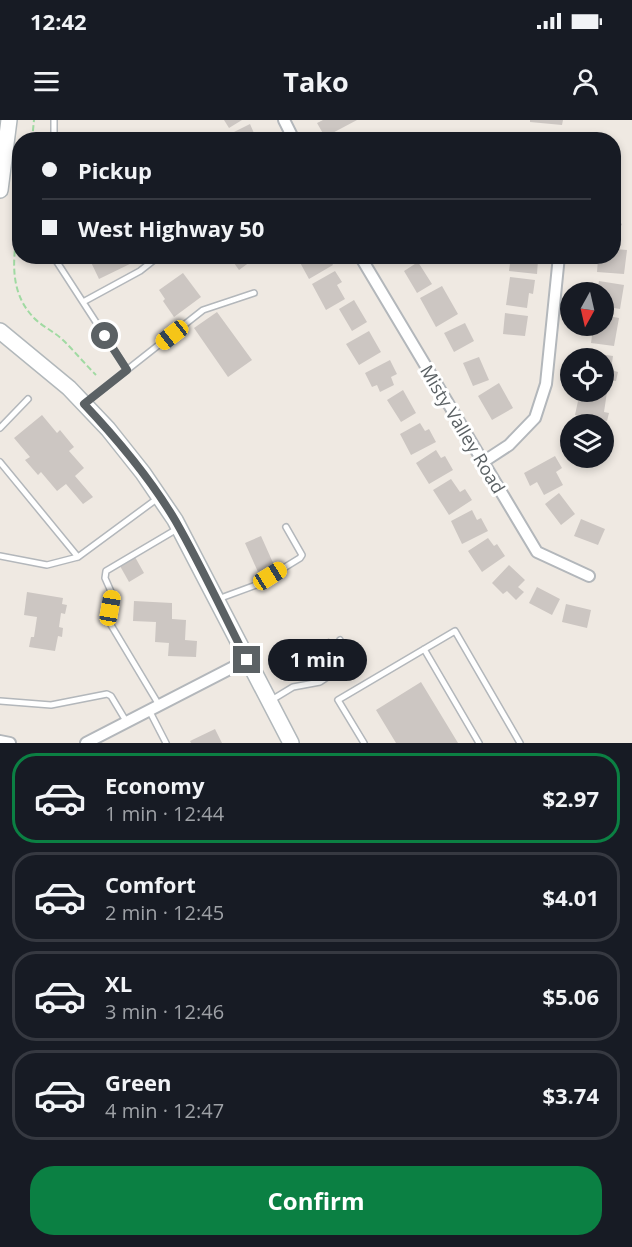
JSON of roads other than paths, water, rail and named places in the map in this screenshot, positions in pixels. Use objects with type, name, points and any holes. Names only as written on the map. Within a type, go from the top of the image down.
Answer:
[{"type":"main road","points":[[0,190],[9,120]]},
{"type":"main road","points":[[0,331],[69,388],[115,438],[159,497],[179,528],[291,743]]},
{"type":"street","name":"Misty Valley Road","points":[[365,264],[537,552],[589,576]]},
{"type":"street","points":[[483,462],[509,444],[535,418],[546,384],[558,264]]},
{"type":"street","points":[[86,743],[247,660]]},
{"type":"street","points":[[0,741],[10,743]]},
{"type":"lane","points":[[58,264],[127,370]]},
{"type":"lane","points":[[82,302],[149,264]]},
{"type":"lane","points":[[84,404],[203,310],[254,293]]},
{"type":"lane","points":[[0,428],[28,399]]},
{"type":"lane","points":[[0,462],[78,557]]},
{"type":"lane","points":[[0,556],[47,565],[78,557],[159,497]]},
{"type":"lane","points":[[216,600],[256,585],[300,558],[302,555],[286,527]]},
{"type":"lane","points":[[166,743],[154,707],[108,620],[112,596],[105,578],[106,571],[179,528]]},
{"type":"lane","points":[[364,743],[338,700],[455,631],[520,743]]},
{"type":"lane","points":[[269,702],[293,687],[320,682],[346,665],[350,656],[340,640]]},
{"type":"lane","points":[[424,649],[479,743]]},
{"type":"lane","points":[[0,701],[51,705],[77,701],[102,693],[111,696],[126,721]]}]
